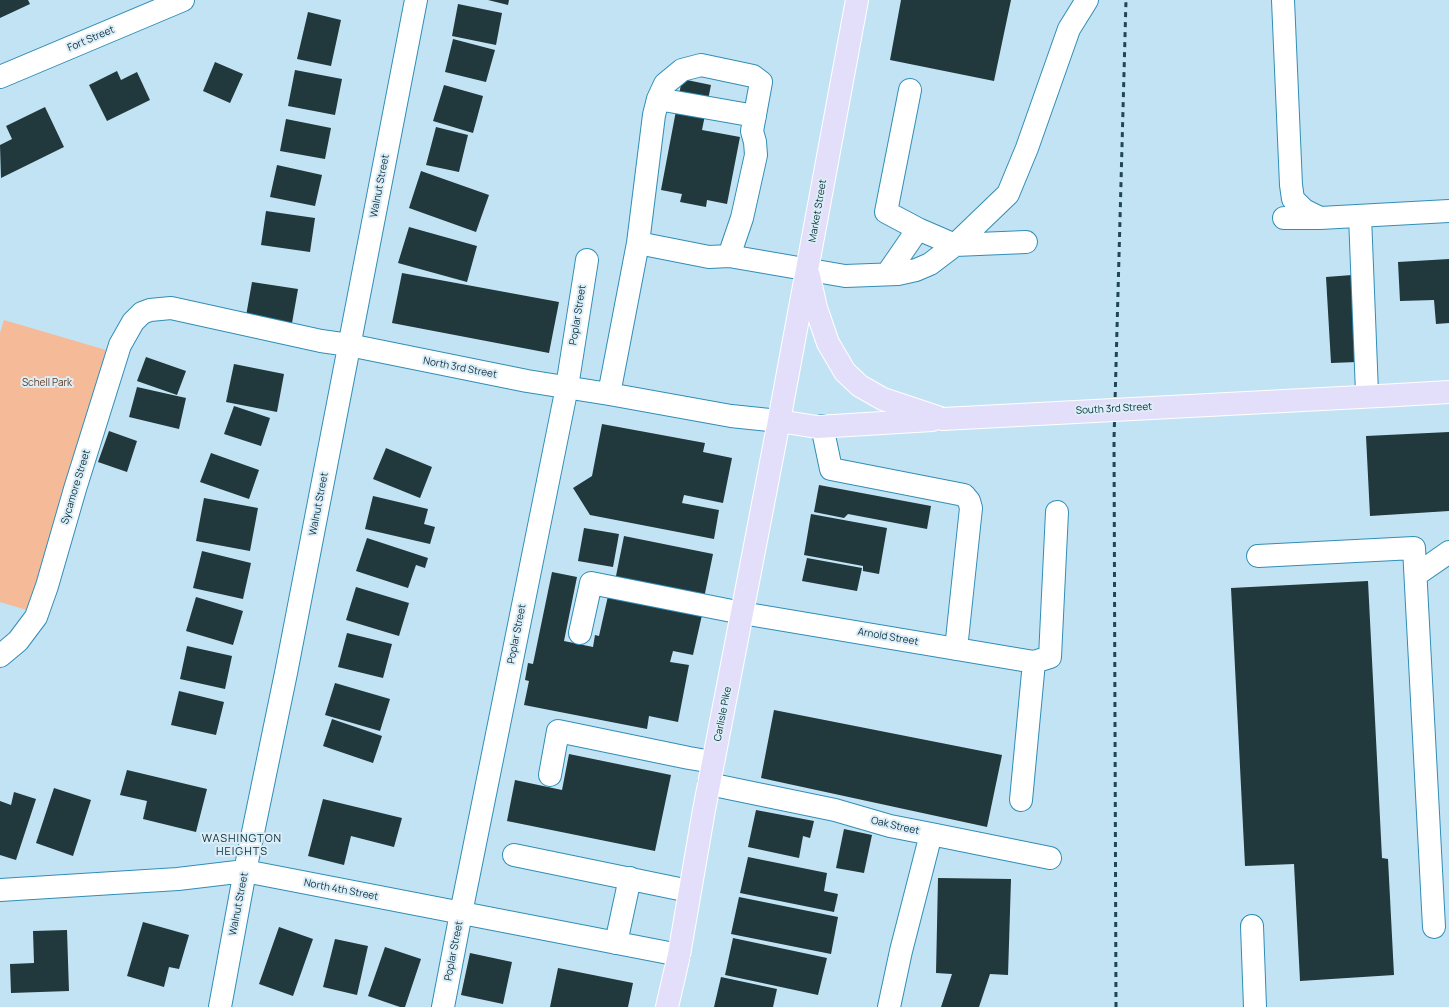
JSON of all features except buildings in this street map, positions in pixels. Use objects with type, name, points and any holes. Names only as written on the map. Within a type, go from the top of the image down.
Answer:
[{"type":"main road","name":"Market Street","points":[[779,421],[857,0]]},
{"type":"main road","points":[[807,269],[816,308],[828,343],[845,372],[860,386],[883,399],[943,419]]},
{"type":"main road","name":"South 3rd Street","points":[[779,421],[817,427],[1449,392]]},
{"type":"main road","name":"Carlisle Pike","points":[[667,1007],[679,955],[689,891],[713,762],[779,421]]},
{"type":"street","name":"Fort Street","points":[[0,77],[183,0]]},
{"type":"street","name":"Walnut Street","points":[[220,1007],[245,871],[286,673],[416,0]]},
{"type":"street","points":[[638,242],[709,257],[729,256],[845,276],[887,274],[916,270],[930,264],[955,245],[1008,194],[1027,148],[1069,29],[1087,0]]},
{"type":"street","points":[[1283,0],[1291,185],[1293,199],[1304,210],[1320,218]]},
{"type":"street","points":[[610,394],[638,242],[654,115],[658,98],[665,84],[682,70],[700,65],[753,76],[761,82],[752,131],[756,155],[742,218],[729,256]]},
{"type":"street","points":[[910,90],[886,212],[918,229],[955,245],[1026,242]]},
{"type":"street","points":[[658,98],[755,116]]},
{"type":"street","points":[[1284,218],[1320,218],[1449,211]]},
{"type":"street","points":[[1360,216],[1367,393]]},
{"type":"street","points":[[887,274],[918,229]]},
{"type":"street","name":"Poplar Street","points":[[443,1007],[567,386],[587,260]]},
{"type":"street","name":"North 3rd Street","points":[[142,313],[150,310],[171,308],[321,341],[349,345],[527,381],[567,386],[731,416],[779,421]]},
{"type":"street","name":"Sycamore Street","points":[[0,656],[18,640],[36,616],[47,586],[75,489],[120,345],[133,322],[142,313]]},
{"type":"street","points":[[822,426],[831,469],[964,495],[969,501],[971,508],[956,649]]},
{"type":"street","points":[[1021,800],[1034,662],[1050,657],[1056,512]]},
{"type":"street","points":[[1258,556],[1414,548],[1440,856],[1434,927]]},
{"type":"street","points":[[1416,575],[1449,552]]},
{"type":"street","name":"Arnold Street","points":[[580,633],[591,583],[742,613],[1034,662]]},
{"type":"street","points":[[550,775],[558,731],[713,762]]},
{"type":"street","name":"Oak Street","points":[[709,784],[835,810],[890,826],[931,834],[901,951],[890,1007]]},
{"type":"street","points":[[931,834],[1050,858]]},
{"type":"street","points":[[514,855],[689,891]]},
{"type":"street","name":"North 4th Street","points":[[0,890],[178,879],[245,871],[679,955]]},
{"type":"street","points":[[616,943],[630,878]]},
{"type":"street","points":[[1252,926],[1255,1007]]},
{"type":"green space","name":"Schell Park","points":[[4,320],[106,350],[30,611],[0,602],[0,333]]},
{"type":"railway","points":[[1116,1007],[1114,439],[1126,0]]},
{"type":"district","name":"WASHINGTON HEIGHTS","points":[[242,845]]}]
